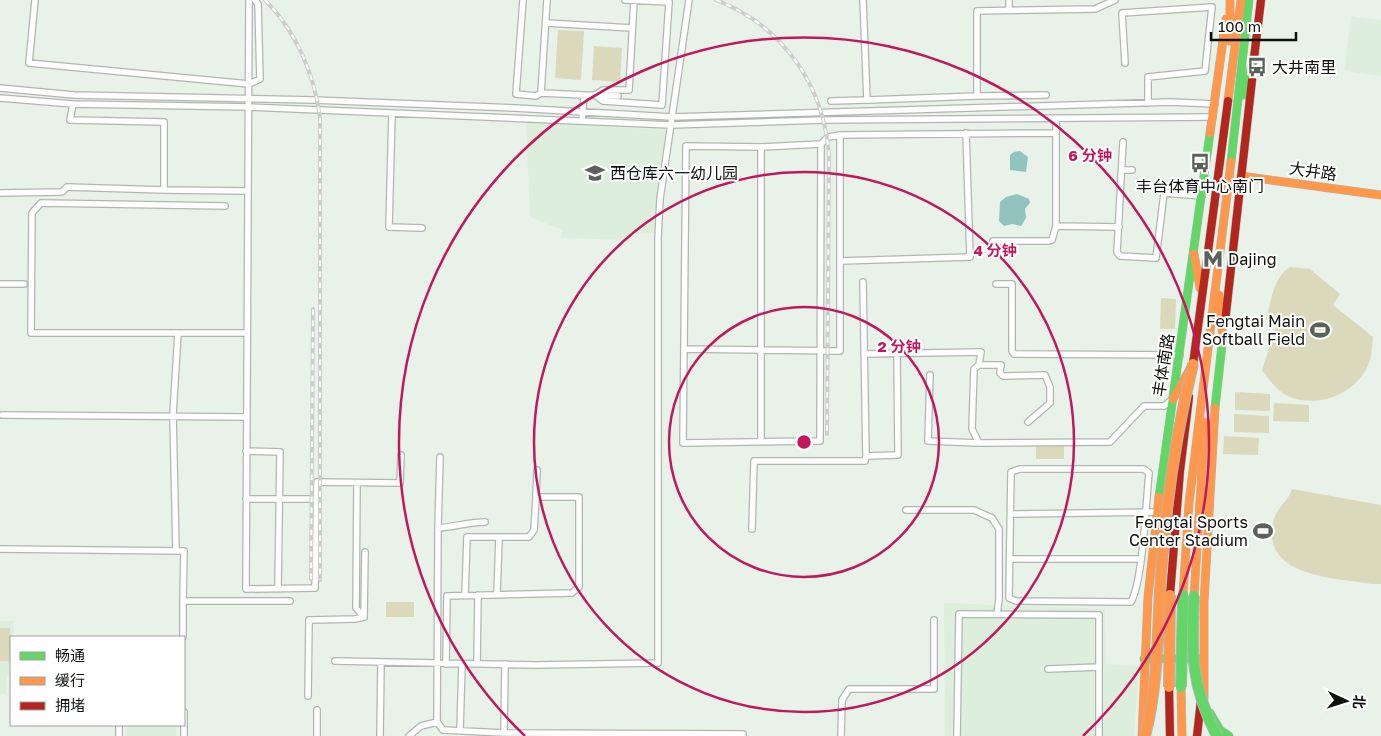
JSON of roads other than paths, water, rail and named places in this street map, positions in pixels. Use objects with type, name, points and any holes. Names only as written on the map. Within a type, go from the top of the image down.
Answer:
[{"type":"main road","points":[[1230,0],[1230,88]]},
{"type":"main road","name":"丰体南路","points":[[1143,736],[1145,637],[1157,512],[1230,0]]},
{"type":"main road","points":[[1197,736],[1202,693],[1202,638],[1215,410],[1261,0]]},
{"type":"main road","name":"丰体南路","points":[[1170,736],[1170,595],[1180,471],[1230,88],[1245,3]]},
{"type":"main road","name":"丰体南路","points":[[1182,736],[1183,596],[1189,502],[1236,127],[1245,3]]},
{"type":"main road","points":[[1236,127],[1255,53]]},
{"type":"main road","name":"大井路","points":[[1241,176],[1381,195]]},
{"type":"main road","points":[[1194,254],[1202,299]]},
{"type":"main road","points":[[1218,278],[1223,339]]},
{"type":"main road","points":[[1209,336],[1194,596],[1192,673],[1201,706],[1217,736]]},
{"type":"main road","points":[[1173,399],[1193,364]]},
{"type":"main road","points":[[1143,736],[1154,697],[1167,498],[1182,406],[1193,364]]},
{"type":"main road","points":[[1145,637],[1202,638]]},
{"type":"main road","points":[[1144,659],[1202,659]]},
{"type":"main road","points":[[1202,693],[1212,717],[1220,730],[1229,736]]},
{"type":"street","points":[[35,0],[29,64],[250,84],[260,79],[258,4],[255,0]]},
{"type":"street","points":[[249,0],[250,107],[246,333],[246,589],[315,588],[317,482],[400,483],[401,455]]},
{"type":"street","points":[[523,0],[516,94],[536,96],[541,93],[618,96]]},
{"type":"street","points":[[541,93],[547,0]]},
{"type":"street","points":[[595,95],[603,101],[662,105],[669,2],[626,0]]},
{"type":"street","points":[[595,95],[603,90],[629,90],[634,0]]},
{"type":"street","points":[[334,661],[436,664],[658,663],[658,239],[660,199],[688,0]]},
{"type":"street","points":[[863,0],[867,100]]},
{"type":"street","points":[[1009,0],[1009,10]]},
{"type":"street","points":[[978,96],[977,11],[1095,9],[1115,0]]},
{"type":"street","points":[[1148,103],[1148,77],[1205,71],[1212,7],[1210,0]]},
{"type":"street","points":[[1125,62],[1122,13],[1212,7]]},
{"type":"street","points":[[546,23],[632,28]]},
{"type":"street","points":[[0,88],[74,95],[250,99],[672,117],[1148,103],[1215,104]]},
{"type":"street","points":[[582,121],[584,94]]},
{"type":"street","points":[[831,101],[1046,95]]},
{"type":"street","points":[[0,98],[73,104],[250,107],[671,125],[1056,118],[1213,118]]},
{"type":"street","points":[[73,104],[70,120],[164,122],[164,190]]},
{"type":"street","points":[[392,113],[389,227],[422,228]]},
{"type":"street","points":[[993,241],[1049,242],[1052,240],[1056,226],[1056,118]]},
{"type":"street","points":[[840,260],[970,257],[966,133]]},
{"type":"street","points":[[821,144],[820,441],[683,442],[686,146],[761,147],[821,144],[828,137],[840,135],[1056,133]]},
{"type":"street","points":[[684,349],[840,351],[840,135]]},
{"type":"street","points":[[1123,142],[1117,252],[1120,256],[1156,258],[1164,193],[1202,196]]},
{"type":"street","points":[[761,147],[761,442]]},
{"type":"street","points":[[1122,170],[1132,170]]},
{"type":"street","points":[[0,193],[62,192],[67,187],[248,191]]},
{"type":"street","points":[[225,206],[41,203],[32,213],[31,333],[246,333]]},
{"type":"street","points":[[1056,226],[1118,227]]},
{"type":"street","points":[[752,529],[754,461],[865,461],[863,282]]},
{"type":"street","points":[[0,284],[24,284]]},
{"type":"street","points":[[996,284],[1012,284],[1012,351],[1014,354],[1180,355]]},
{"type":"street","points":[[176,551],[174,416],[178,333]]},
{"type":"street","points":[[864,354],[980,352],[979,365],[973,372],[972,429],[979,443]]},
{"type":"street","points":[[866,456],[898,455],[897,354]]},
{"type":"street","points":[[979,365],[1001,365],[1000,373],[1004,376],[1045,375],[1050,387],[1050,403],[1028,422]]},
{"type":"street","points":[[930,375],[928,441],[979,443],[1110,442],[1144,406],[1164,406],[1173,399]]},
{"type":"street","points":[[2,415],[246,417]]},
{"type":"street","points":[[246,451],[280,452],[278,589]]},
{"type":"street","points":[[440,457],[436,664],[437,722],[443,730],[504,733],[744,734]]},
{"type":"street","points":[[1020,469],[1144,469],[1149,473],[1145,512],[1135,595],[1131,602],[1016,601],[1009,598],[1010,472],[1020,469]]},
{"type":"street","points":[[465,596],[467,538],[529,537],[532,534],[538,470]]},
{"type":"street","points":[[357,483],[356,608],[364,617]]},
{"type":"street","points":[[446,664],[447,596],[572,593],[579,587],[579,497],[536,497]]},
{"type":"street","points":[[246,498],[318,499]]},
{"type":"street","points":[[906,510],[974,510],[992,518],[999,529],[999,599],[997,614]]},
{"type":"street","points":[[1011,514],[1157,512]]},
{"type":"street","points":[[438,528],[457,527],[472,522],[485,522]]},
{"type":"street","points":[[498,595],[499,537]]},
{"type":"street","points":[[0,549],[184,551],[183,636]]},
{"type":"street","points":[[364,617],[365,552]]},
{"type":"street","points":[[1010,559],[1140,559]]},
{"type":"street","points":[[477,664],[478,595]]},
{"type":"street","points":[[183,601],[290,601]]},
{"type":"street","points":[[957,736],[959,614],[1099,615],[1099,736]]},
{"type":"street","points":[[308,696],[309,620],[364,617]]},
{"type":"street","points":[[841,736],[842,700],[849,689],[934,690],[934,620]]},
{"type":"street","points":[[380,736],[382,662]]},
{"type":"street","points":[[460,731],[462,664]]},
{"type":"street","points":[[504,733],[505,664]]},
{"type":"street","points":[[1048,669],[1099,667]]},
{"type":"street","points":[[317,710],[317,736]]},
{"type":"street","points":[[410,736],[420,726],[437,722]]},
{"type":"water","points":[[1020,151],[1028,157],[1026,172],[1010,170],[1010,155]]},
{"type":"water","points":[[1017,194],[1029,199],[1030,203],[1025,209],[1026,218],[1021,226],[1012,224],[1004,226],[999,221],[1000,202],[1006,197]]},
{"type":"railway","points":[[265,0],[286,25],[309,70],[320,119],[320,580]]},
{"type":"railway","points":[[716,0],[740,11],[761,25],[780,42],[796,61],[809,82],[819,105],[829,156],[827,434]]},
{"type":"railway","points":[[311,579],[313,309]]},
{"type":"place","name":"大井南里","points":[[1257,67]]},
{"type":"place","name":"丰台体育中心南门","points":[[1200,163]]},
{"type":"place","name":"西仓库六一幼儿园","points":[[595,173]]},
{"type":"place","name":"Dajing","points":[[1213,259]]},
{"type":"place","name":"Fengtai Main Softball Field","points":[[1320,330]]},
{"type":"place","name":"Fengtai Sports Center Stadium","points":[[1263,531]]}]
